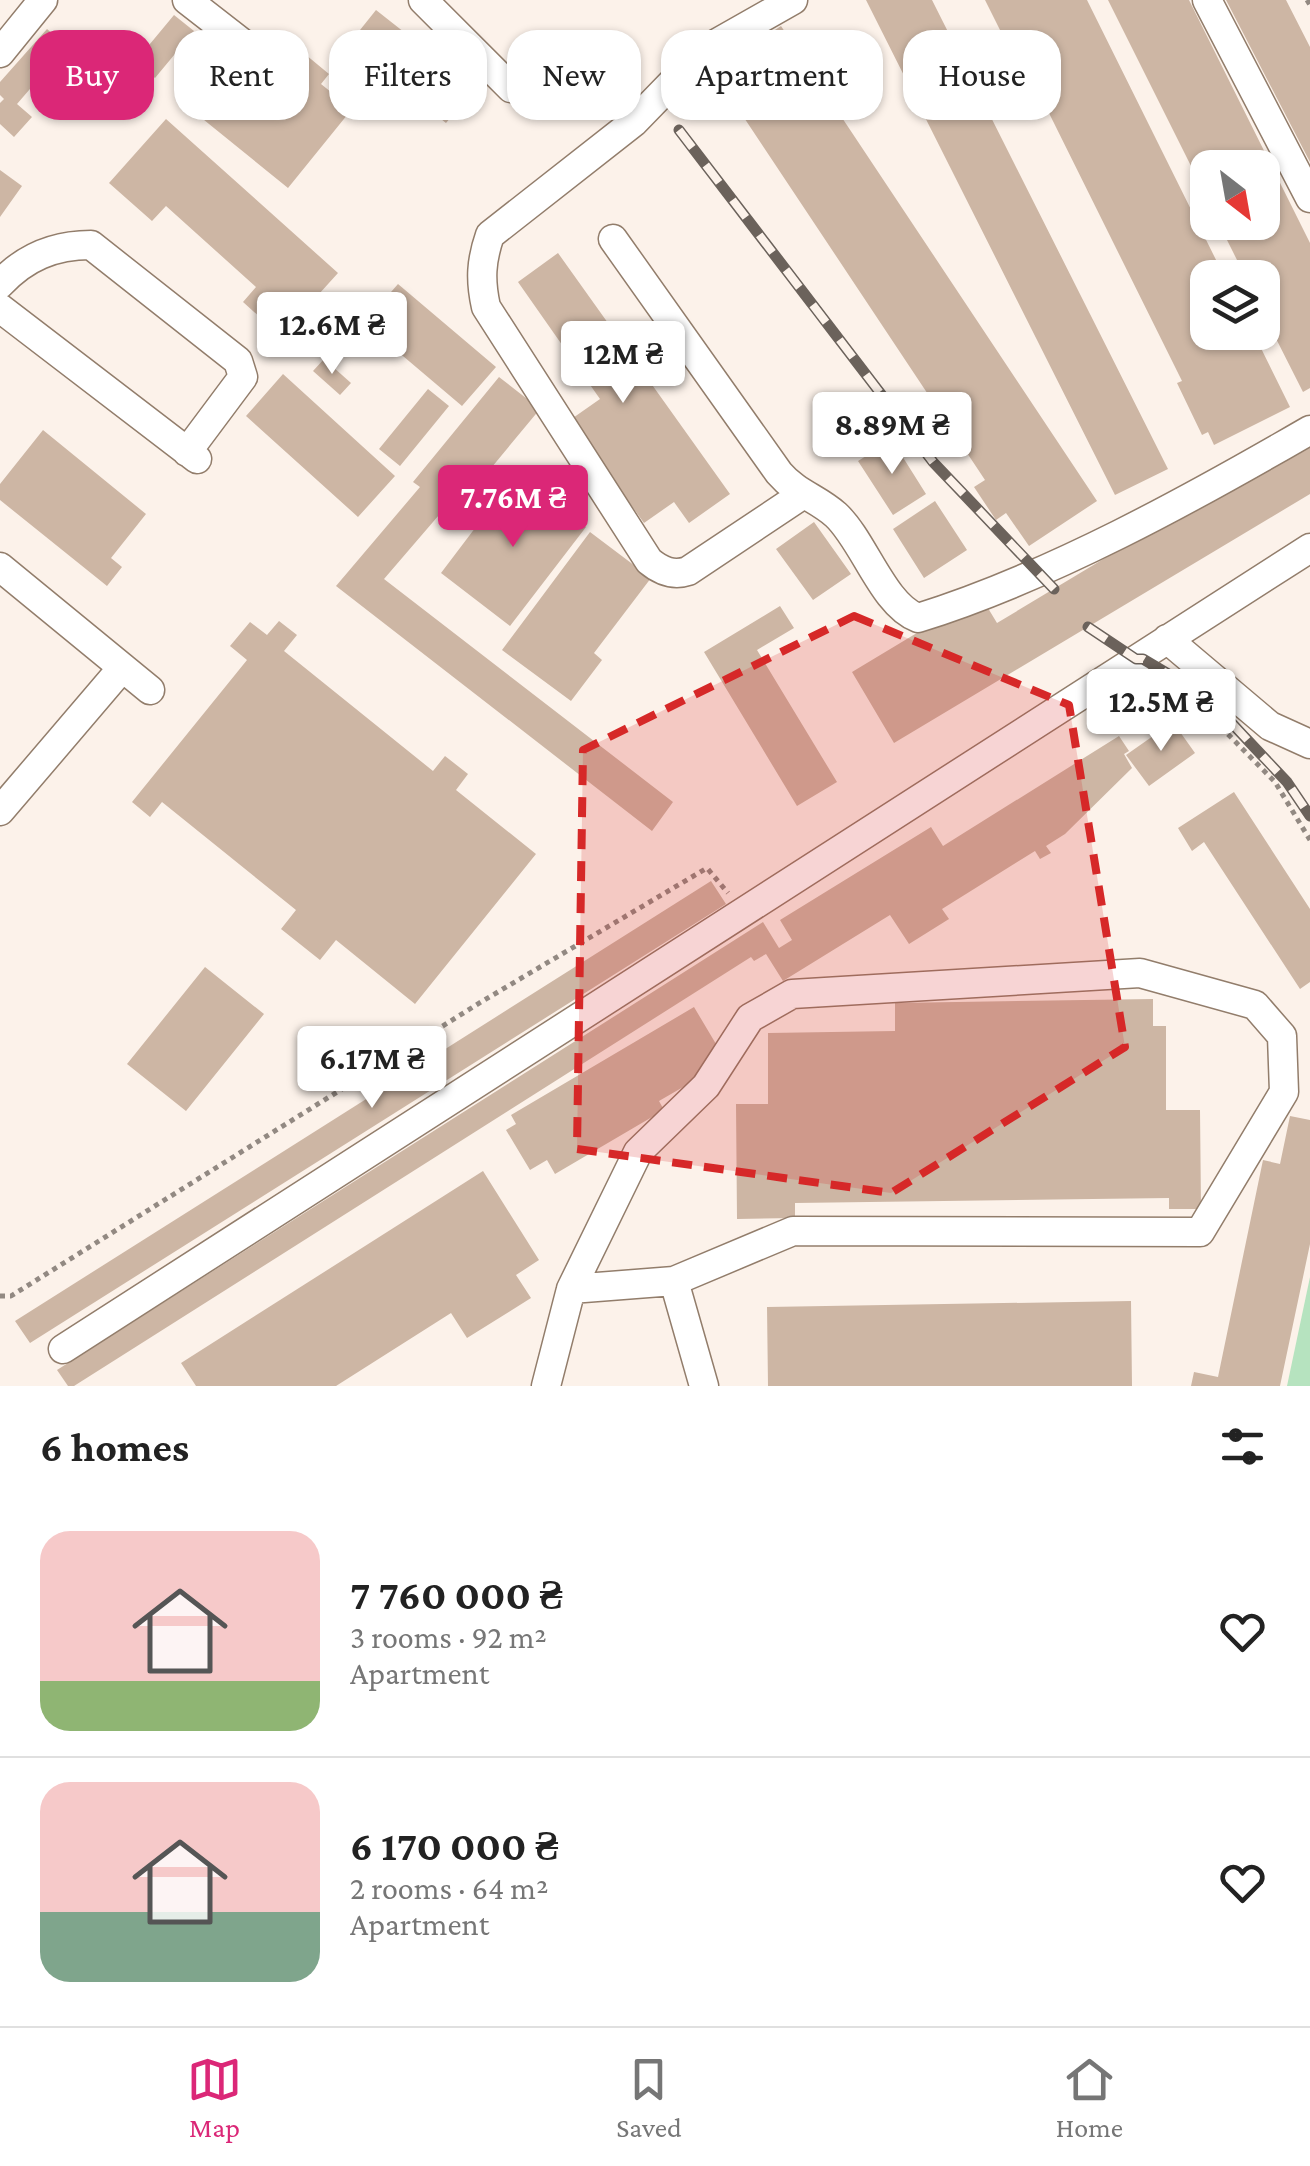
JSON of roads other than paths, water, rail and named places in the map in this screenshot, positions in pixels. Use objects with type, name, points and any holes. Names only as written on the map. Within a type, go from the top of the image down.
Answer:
[{"type":"street","points":[[0,53],[43,0]]},
{"type":"street","points":[[187,0],[226,30]]},
{"type":"street","points":[[423,0],[507,84]]},
{"type":"street","points":[[793,0],[704,50],[634,122],[490,235],[482,259],[481,284],[486,307],[649,561],[658,569],[670,573],[688,570],[802,496]]},
{"type":"street","points":[[1207,0],[1310,198]]},
{"type":"street","points":[[613,240],[780,473],[802,496],[836,515],[901,607],[918,618],[1038,572],[1218,484],[1310,430]]},
{"type":"street","points":[[0,284],[32,256],[70,245],[91,245],[238,361],[243,377],[192,455],[0,308]]},
{"type":"street","points":[[63,1349],[1310,548]]},
{"type":"street","points":[[0,566],[150,690]]},
{"type":"street","points":[[1167,639],[1270,726],[1310,744]]},
{"type":"street","points":[[0,811],[122,668]]},
{"type":"street","points":[[546,1386],[571,1289],[638,1152],[706,1086],[750,1018],[792,994],[1140,973],[1255,1005],[1282,1036],[1284,1092],[1200,1232],[793,1231],[674,1281],[571,1289]]},
{"type":"street","points":[[674,1281],[704,1386]]},
{"type":"railway","points":[[679,130],[933,462],[1054,589]]},
{"type":"railway","points":[[1088,627],[1136,659],[1143,659],[1207,697],[1287,782],[1310,816]]}]
